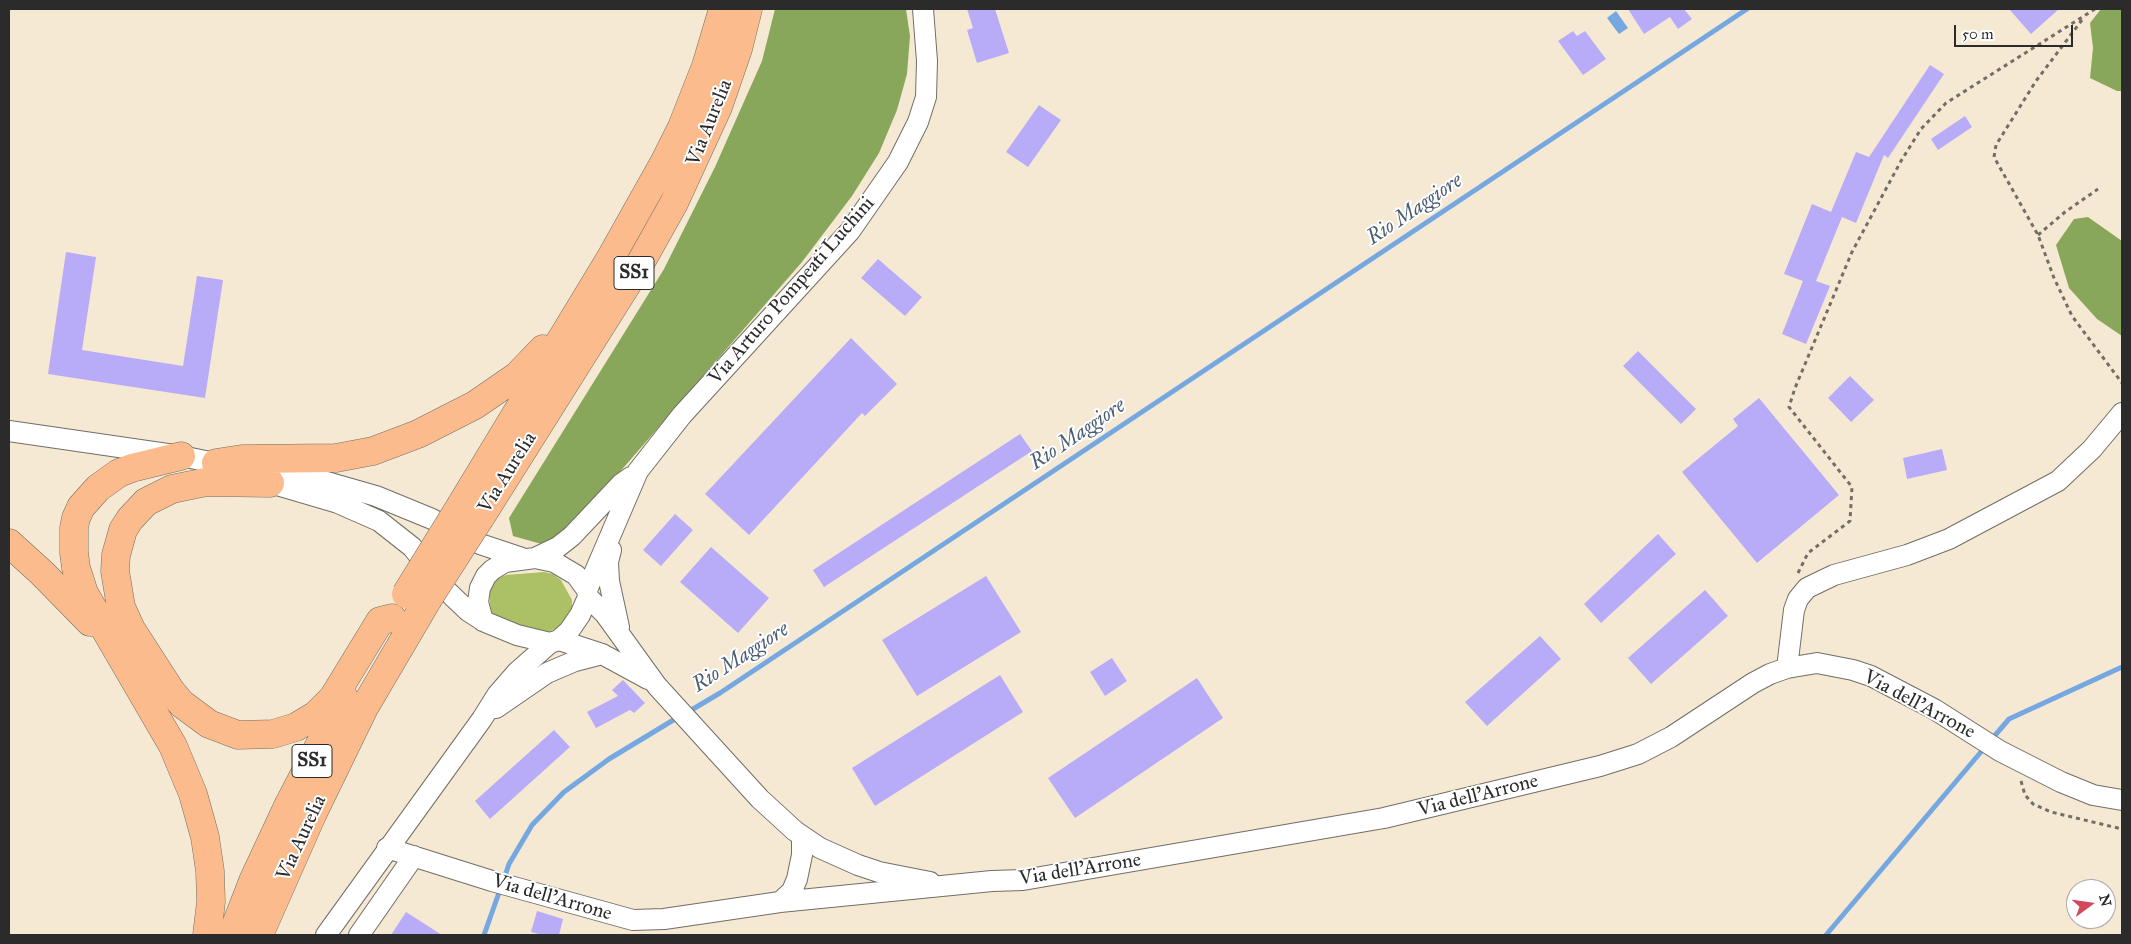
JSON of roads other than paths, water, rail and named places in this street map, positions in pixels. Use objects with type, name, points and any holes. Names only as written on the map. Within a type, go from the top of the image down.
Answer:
[{"type":"highway","name":"Via Aurelia","points":[[471,511],[682,128],[706,66],[723,9]]},
{"type":"highway","name":"Via Aurelia","points":[[259,935],[312,815],[417,597],[471,511],[641,262],[674,203],[718,107],[738,49],[748,9]]},
{"type":"highway","points":[[216,463],[233,459],[323,459],[361,454],[418,434],[475,406],[512,380],[537,356],[553,337],[594,272],[610,258]]},
{"type":"highway","points":[[181,456],[145,463],[119,473],[98,488],[81,507],[76,518],[73,540],[76,568],[84,593],[175,751],[199,809],[210,871],[211,902],[208,935]]},
{"type":"highway","points":[[261,477],[206,482],[172,489],[146,502],[130,519],[123,530],[116,555],[115,571],[121,607],[131,629],[171,691],[182,704],[208,724],[238,735],[273,734],[296,727],[316,715],[333,698],[380,621],[392,618]]},
{"type":"highway","points":[[9,543],[42,573],[93,626],[109,639]]},
{"type":"highway","name":"Via Aurelia","points":[[232,935],[253,881],[288,806],[343,701],[392,618],[417,597]]},
{"type":"street","name":"Via Arturo Pompeati Luchini","points":[[529,558],[558,547],[572,536],[621,484],[638,471],[682,415],[850,231],[898,162],[918,122],[927,88],[928,61],[922,9]]},
{"type":"street","points":[[1787,668],[1794,610],[1798,599],[1807,588],[1834,575],[1907,555],[1949,539],[2058,481],[2092,449],[2122,413]]},
{"type":"street","points":[[9,431],[181,456],[216,463],[338,503],[391,528],[419,553],[457,601],[483,621],[517,635],[554,641],[602,654],[638,672],[660,689]]},
{"type":"street","points":[[261,477],[271,470],[310,478],[376,496],[432,519],[480,544],[529,558],[554,562],[566,567],[576,575],[587,593],[622,636],[660,689],[760,798],[802,837],[838,857],[879,872],[937,882],[992,882]]},
{"type":"street","name":"Via Arturo Pompeati Luchini","points":[[587,593],[638,471]]},
{"type":"street","name":"Via Arturo Pompeati Luchini","points":[[618,517],[608,571],[610,590],[622,636]]},
{"type":"street","points":[[483,621],[478,602],[480,588],[486,576],[500,565],[529,558]]},
{"type":"street","points":[[326,935],[503,687],[573,626],[587,593]]},
{"type":"street","points":[[482,719],[541,676],[561,667],[602,654]]},
{"type":"street","name":"Via dell'Arrone","points":[[387,848],[492,881],[633,920],[664,919],[780,902],[1023,880],[1384,818],[1600,766],[1654,746],[1705,716],[1753,683],[1787,668],[1817,663],[1853,670],[1918,700],[2000,751],[2083,791],[2102,797],[2122,800]]},
{"type":"street","points":[[780,902],[792,891],[798,879],[802,855],[802,837]]},
{"type":"street","points":[[358,935],[414,856]]},
{"type":"water","points":[[1616,11],[1628,28],[1619,34],[1607,18]]},
{"type":"waterway","name":"Rio Maggiore","points":[[688,712],[720,693],[1747,9]]},
{"type":"waterway","points":[[1991,740],[2009,719],[2122,667]]},
{"type":"waterway","name":"Rio Maggiore","points":[[504,879],[509,864],[532,825],[564,792],[609,759],[680,716]]},
{"type":"waterway","points":[[1826,935],[1986,746]]},
{"type":"waterway","name":"Rio Maggiore","points":[[484,935],[501,887]]}]
